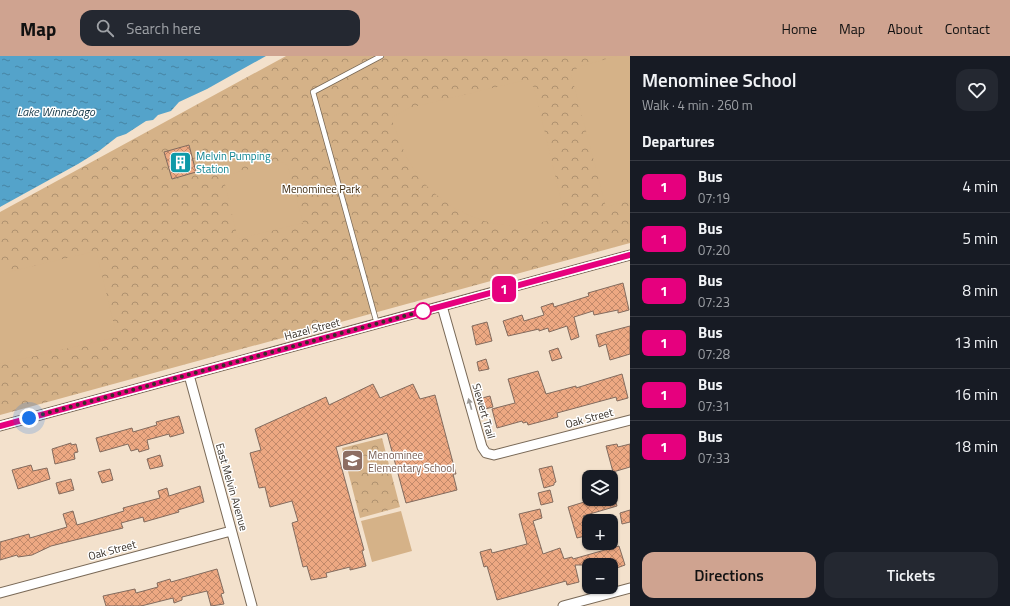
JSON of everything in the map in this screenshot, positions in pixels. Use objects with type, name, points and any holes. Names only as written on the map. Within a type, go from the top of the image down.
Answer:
[{"type":"street","name":"Hazel Street","points":[[0,426],[630,255]]},
{"type":"street","name":"Siewert Trail","points":[[442,306],[484,451],[494,456],[554,440]]},
{"type":"street","name":"East Melvin Avenue","points":[[188,375],[252,606]]},
{"type":"street","name":"Oak Street","points":[[554,440],[630,420]]},
{"type":"street","name":"Oak Street","points":[[0,592],[231,530]]},
{"type":"street","points":[[563,606],[630,588]]},
{"type":"lane","points":[[377,324],[313,92],[381,56]]},
{"type":"green space","name":"Menominee Park","points":[[286,56],[630,56],[630,243],[0,415],[0,212]]},
{"type":"green space","points":[[617,56],[630,56],[630,200],[606,207],[571,74],[578,67]]},
{"type":"green space","points":[[522,81],[534,87],[565,217],[519,226],[491,223],[466,214],[443,200],[432,191],[411,165],[391,118],[409,108]]},
{"type":"green space","points":[[280,161],[288,166],[303,223],[238,239],[223,176]]},
{"type":"green space","points":[[96,251],[117,337],[0,364],[0,274]]},
{"type":"green space","points":[[382,438],[400,507],[360,518],[342,448]]},
{"type":"green space","points":[[401,511],[412,551],[372,562],[361,521]]},
{"type":"water","name":"Lake Winnebago","points":[[0,56],[266,56],[207,89],[179,102],[171,111],[158,115],[153,120],[146,121],[126,134],[117,137],[99,151],[78,164],[0,207]]},
{"type":"building","name":"Melvin Pumping Station","points":[[189,145],[196,172],[172,179],[164,152]]},
{"type":"building","points":[[623,283],[629,310],[618,313],[618,310],[594,315],[593,311],[574,317],[579,337],[571,340],[567,326],[549,332],[548,328],[508,336],[503,321],[522,315],[524,321],[544,315],[541,307],[553,303],[554,307],[589,296],[588,293]]},
{"type":"building","points":[[487,322],[492,341],[476,345],[472,326]]},
{"type":"building","points":[[630,326],[630,354],[610,360],[606,344],[599,347],[596,335]]},
{"type":"building","points":[[558,348],[562,358],[552,361],[549,351]]},
{"type":"building","points":[[486,359],[489,369],[479,371],[477,362]]},
{"type":"building","points":[[538,371],[546,394],[576,386],[576,388],[622,374],[628,398],[617,401],[616,397],[557,413],[558,417],[528,425],[527,422],[523,423],[522,421],[497,428],[492,409],[515,403],[508,379]]},
{"type":"building","points":[[373,384],[380,398],[413,384],[420,399],[435,395],[456,474],[453,474],[457,490],[406,503],[387,433],[336,447],[364,550],[362,551],[366,566],[350,570],[350,567],[326,573],[327,577],[311,580],[307,566],[303,567],[292,523],[298,521],[292,501],[270,507],[265,487],[259,488],[250,453],[261,450],[255,429],[326,397],[329,405]]},
{"type":"building","points":[[490,396],[493,407],[481,410],[478,399]]},
{"type":"building","points":[[179,416],[184,433],[170,437],[169,434],[147,440],[149,449],[139,452],[138,449],[131,451],[128,444],[100,452],[96,438],[132,428],[133,432],[157,425],[156,422]]},
{"type":"building","points":[[71,443],[71,445],[76,444],[78,452],[74,453],[75,459],[55,464],[52,449]]},
{"type":"building","points":[[617,444],[618,447],[630,444],[630,467],[618,471],[612,470],[606,446]]},
{"type":"building","points":[[160,455],[163,466],[150,469],[147,459]]},
{"type":"building","points":[[31,465],[33,471],[47,468],[50,479],[18,489],[12,470]]},
{"type":"building","points":[[552,466],[556,482],[554,485],[544,488],[539,469]]},
{"type":"building","points":[[110,469],[113,480],[102,483],[98,472]]},
{"type":"building","points":[[71,479],[74,490],[59,494],[56,483]]},
{"type":"building","points":[[200,486],[204,502],[178,510],[179,512],[144,522],[143,517],[121,523],[123,528],[51,546],[32,555],[18,557],[17,555],[0,560],[0,542],[29,534],[30,538],[67,527],[63,514],[73,511],[77,525],[124,511],[123,508],[160,498],[158,491],[167,488],[169,496]]},
{"type":"building","points":[[550,490],[553,502],[541,505],[538,493]]},
{"type":"building","points":[[582,503],[582,506],[617,506],[590,514],[582,514],[582,537],[577,538],[568,507]]},
{"type":"building","points":[[540,509],[542,518],[533,521],[543,554],[560,548],[564,559],[572,557],[573,559],[605,550],[618,550],[619,546],[625,565],[618,568],[618,558],[582,558],[582,565],[575,565],[579,582],[567,585],[566,581],[497,600],[487,566],[484,567],[480,552],[491,549],[492,553],[527,544],[519,514]]},
{"type":"building","points":[[630,510],[630,522],[622,524],[620,513]]},
{"type":"building","points":[[217,569],[224,593],[221,594],[224,604],[211,606],[207,591],[182,597],[182,600],[174,603],[173,598],[141,606],[106,606],[103,596],[135,589],[136,593],[158,587],[157,583],[170,579],[171,582]]},
{"type":"bus line","name":"1","points":[[0,426],[630,255]]},
{"type":"place","name":"Melvin Pumping Station","points":[[180,162]]},
{"type":"place","name":"Menominee Elementary School","points":[[352,461]]},
{"type":"route","points":[[29,418],[423,311]]}]
